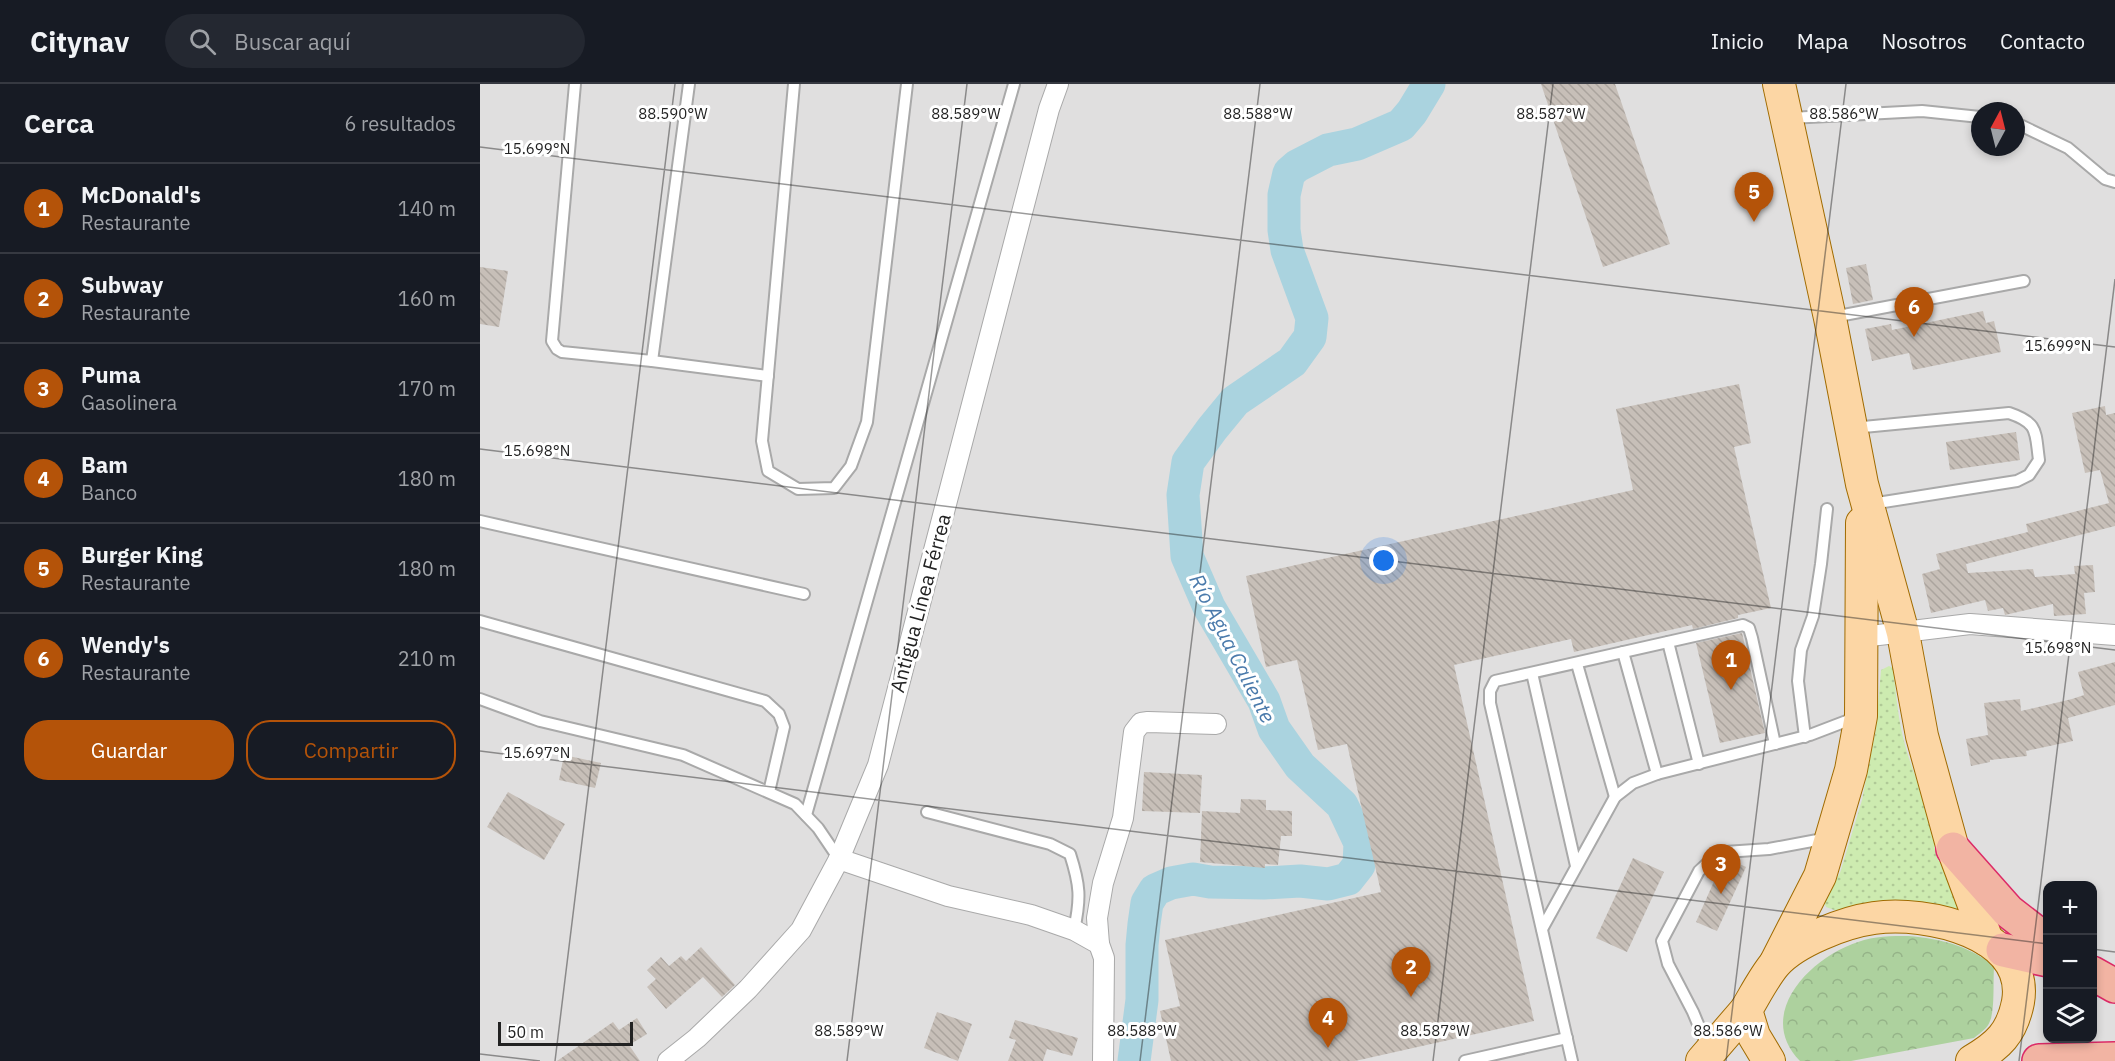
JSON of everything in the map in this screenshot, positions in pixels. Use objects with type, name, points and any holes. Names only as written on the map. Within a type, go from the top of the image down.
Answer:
[{"type":"highway","points":[[1953,849],[2008,911],[2043,938]]},
{"type":"highway","points":[[1995,945],[2043,959]]},
{"type":"highway","points":[[2097,976],[2115,986]]},
{"type":"highway","points":[[2039,1061],[2115,1059]]},
{"type":"main road","points":[[1779,84],[1830,318],[1865,494],[1903,633],[1922,736],[1953,849],[1995,945],[2015,969],[2018,999],[2014,1020],[2006,1034],[1991,1050],[1972,1061]]},
{"type":"main road","points":[[1706,1057],[1746,1010],[1776,963],[1820,876],[1851,770],[1861,716],[1865,494]]},
{"type":"main road","points":[[1776,963],[1799,946],[1832,930],[1874,918],[1915,918],[1946,922],[1995,945]]},
{"type":"main road","points":[[1746,1010],[1754,1036],[1769,1061]]},
{"type":"street","name":"Antigua Línea Férrea","points":[[668,1061],[697,1038],[748,989],[801,930],[839,859],[878,765],[1049,109],[1058,84]]},
{"type":"street","points":[[1862,637],[1970,624],[2115,635]]},
{"type":"street","points":[[1102,1061],[1104,958],[1099,944],[1097,918],[1103,883],[1123,818],[1134,732],[1141,723],[1148,722],[1216,724]]},
{"type":"street","points":[[839,859],[948,896],[1031,915],[1074,930],[1099,944]]},
{"type":"lane","points":[[575,84],[552,341],[557,349],[562,352],[768,376]]},
{"type":"lane","points":[[652,361],[689,84]]},
{"type":"lane","points":[[794,84],[762,441],[768,471],[798,489],[834,488],[851,466],[867,422],[907,84]]},
{"type":"lane","points":[[806,815],[1014,84]]},
{"type":"lane","points":[[1786,118],[1922,111],[1971,116]]},
{"type":"lane","points":[[2025,127],[2068,148],[2105,179],[2115,182]]},
{"type":"lane","points":[[1830,318],[2024,281]]},
{"type":"lane","points":[[1851,428],[2009,413],[2024,418],[2034,427],[2039,460],[2029,475],[2017,481],[1865,494]]},
{"type":"lane","points":[[1805,736],[1798,681],[1801,650],[1813,616],[1827,509]]},
{"type":"lane","points":[[480,521],[804,594]]},
{"type":"lane","points":[[480,621],[765,701],[778,714],[784,727],[769,792]]},
{"type":"lane","points":[[1572,1061],[1490,703],[1490,691],[1495,681],[1743,625],[1749,628],[1775,744]]},
{"type":"lane","points":[[1668,642],[1699,764]]},
{"type":"lane","points":[[1623,652],[1657,774]]},
{"type":"lane","points":[[1578,664],[1615,797]]},
{"type":"lane","points":[[1532,673],[1576,866]]},
{"type":"lane","points":[[480,699],[540,721],[683,754],[769,792],[795,804],[818,828],[839,859]]},
{"type":"lane","points":[[1542,929],[1615,797],[1633,783],[1657,774],[1805,736],[1861,716]]},
{"type":"lane","points":[[927,812],[1050,844],[1070,854],[1078,880],[1080,904],[1074,930]]},
{"type":"lane","points":[[1706,1057],[1694,1012],[1668,964],[1662,941],[1699,871],[1714,857],[1725,852],[1769,849],[1831,837]]},
{"type":"lane","points":[[1466,1061],[1567,1038]]},
{"type":"shaded area","points":[[480,84],[2115,84],[2115,1061],[480,1061]]},
{"type":"green space","points":[[1889,666],[1893,668],[1901,726],[1912,767],[1938,830],[1980,912],[1834,910],[1826,907],[1823,900],[1840,873],[1862,800],[1876,729],[1881,670]]},
{"type":"green space","points":[[1908,936],[1953,944],[1992,964],[1994,968],[1993,1010],[1986,1028],[1974,1038],[1851,1061],[1800,1061],[1787,1043],[1783,1025],[1786,1007],[1794,990],[1807,974],[1840,949],[1858,942],[1877,937]]},
{"type":"building","points":[[1541,84],[1615,84],[1670,244],[1603,267]]},
{"type":"building","points":[[1866,264],[1873,300],[1853,304],[1846,268]]},
{"type":"building","points":[[480,267],[508,271],[499,327],[480,324]]},
{"type":"building","points":[[1983,311],[1986,323],[1994,321],[2001,352],[1913,370],[1909,353],[1872,361],[1865,329],[1891,324],[1892,330]]},
{"type":"building","points":[[1739,384],[1751,443],[1734,447],[1771,608],[1738,615],[1738,618],[1693,629],[1692,625],[1574,652],[1571,639],[1454,665],[1534,1021],[1355,1061],[1171,1061],[1160,1011],[1180,1006],[1165,940],[1381,892],[1347,744],[1318,750],[1297,660],[1266,667],[1246,576],[1633,490],[1616,409]]},
{"type":"building","points":[[2105,406],[2106,415],[2115,413],[2115,526],[1966,564],[1968,573],[2033,569],[2035,577],[2075,574],[2074,566],[2093,565],[2095,592],[2084,593],[2086,614],[2054,616],[2053,604],[2005,615],[2003,608],[1988,611],[1985,600],[1931,613],[1922,574],[1940,569],[1936,554],[2028,532],[2026,524],[2109,503],[2100,470],[2085,473],[2072,413]]},
{"type":"building","points":[[2016,432],[2020,460],[1950,470],[1946,442]]},
{"type":"building","points":[[1742,633],[1765,733],[1720,743],[1696,643]]},
{"type":"building","points":[[2115,662],[2115,705],[2068,718],[2073,741],[2026,751],[2027,756],[1990,760],[1990,762],[1971,766],[1966,739],[1988,735],[1984,703],[2020,699],[2021,711],[2072,699],[2084,695],[2078,672]]},
{"type":"building","points":[[564,755],[601,763],[595,788],[559,780]]},
{"type":"building","points":[[1144,772],[1202,775],[1200,813],[1142,811]]},
{"type":"building","points":[[508,792],[565,824],[544,860],[487,827]]},
{"type":"building","points":[[1241,799],[1266,800],[1266,810],[1292,811],[1292,836],[1281,836],[1278,865],[1265,864],[1265,868],[1200,862],[1202,811],[1240,813]]},
{"type":"building","points":[[1633,858],[1664,872],[1627,952],[1596,938]]},
{"type":"building","points":[[1729,859],[1746,867],[1717,931],[1696,922],[1723,861]]},
{"type":"building","points":[[701,947],[735,985],[722,997],[703,977],[666,1009],[647,987],[656,979],[647,970],[661,957],[669,966],[681,956],[686,961]]},
{"type":"building","points":[[937,1012],[972,1024],[958,1061],[924,1048]]},
{"type":"building","points":[[637,1018],[647,1034],[629,1045],[640,1061],[557,1061],[613,1022],[619,1030]]},
{"type":"building","points":[[1015,1020],[1078,1038],[1072,1056],[1047,1049],[1043,1061],[1008,1061],[1016,1040],[1009,1038]]},
{"type":"waterway","name":"Río Agua Caliente","points":[[1134,1061],[1142,1000],[1144,924],[1147,903],[1155,890],[1171,883],[1193,879],[1210,882],[1300,881],[1328,884],[1348,879],[1359,865],[1360,843],[1342,805],[1300,766],[1274,729],[1264,701],[1209,607],[1187,556],[1183,495],[1188,462],[1212,429],[1235,401],[1292,362],[1310,337],[1312,318],[1287,250],[1284,230],[1284,195],[1289,173],[1297,166],[1328,150],[1357,144],[1401,125],[1429,84]]},
{"type":"place","name":"Burger King","points":[[1754,222]]},
{"type":"place","name":"Wendy's","points":[[1914,337]]},
{"type":"place","name":"McDonald's","points":[[1731,690]]},
{"type":"place","name":"Puma","points":[[1721,894]]},
{"type":"place","name":"Subway","points":[[1411,997]]},
{"type":"place","name":"Bam","points":[[1328,1048]]}]
